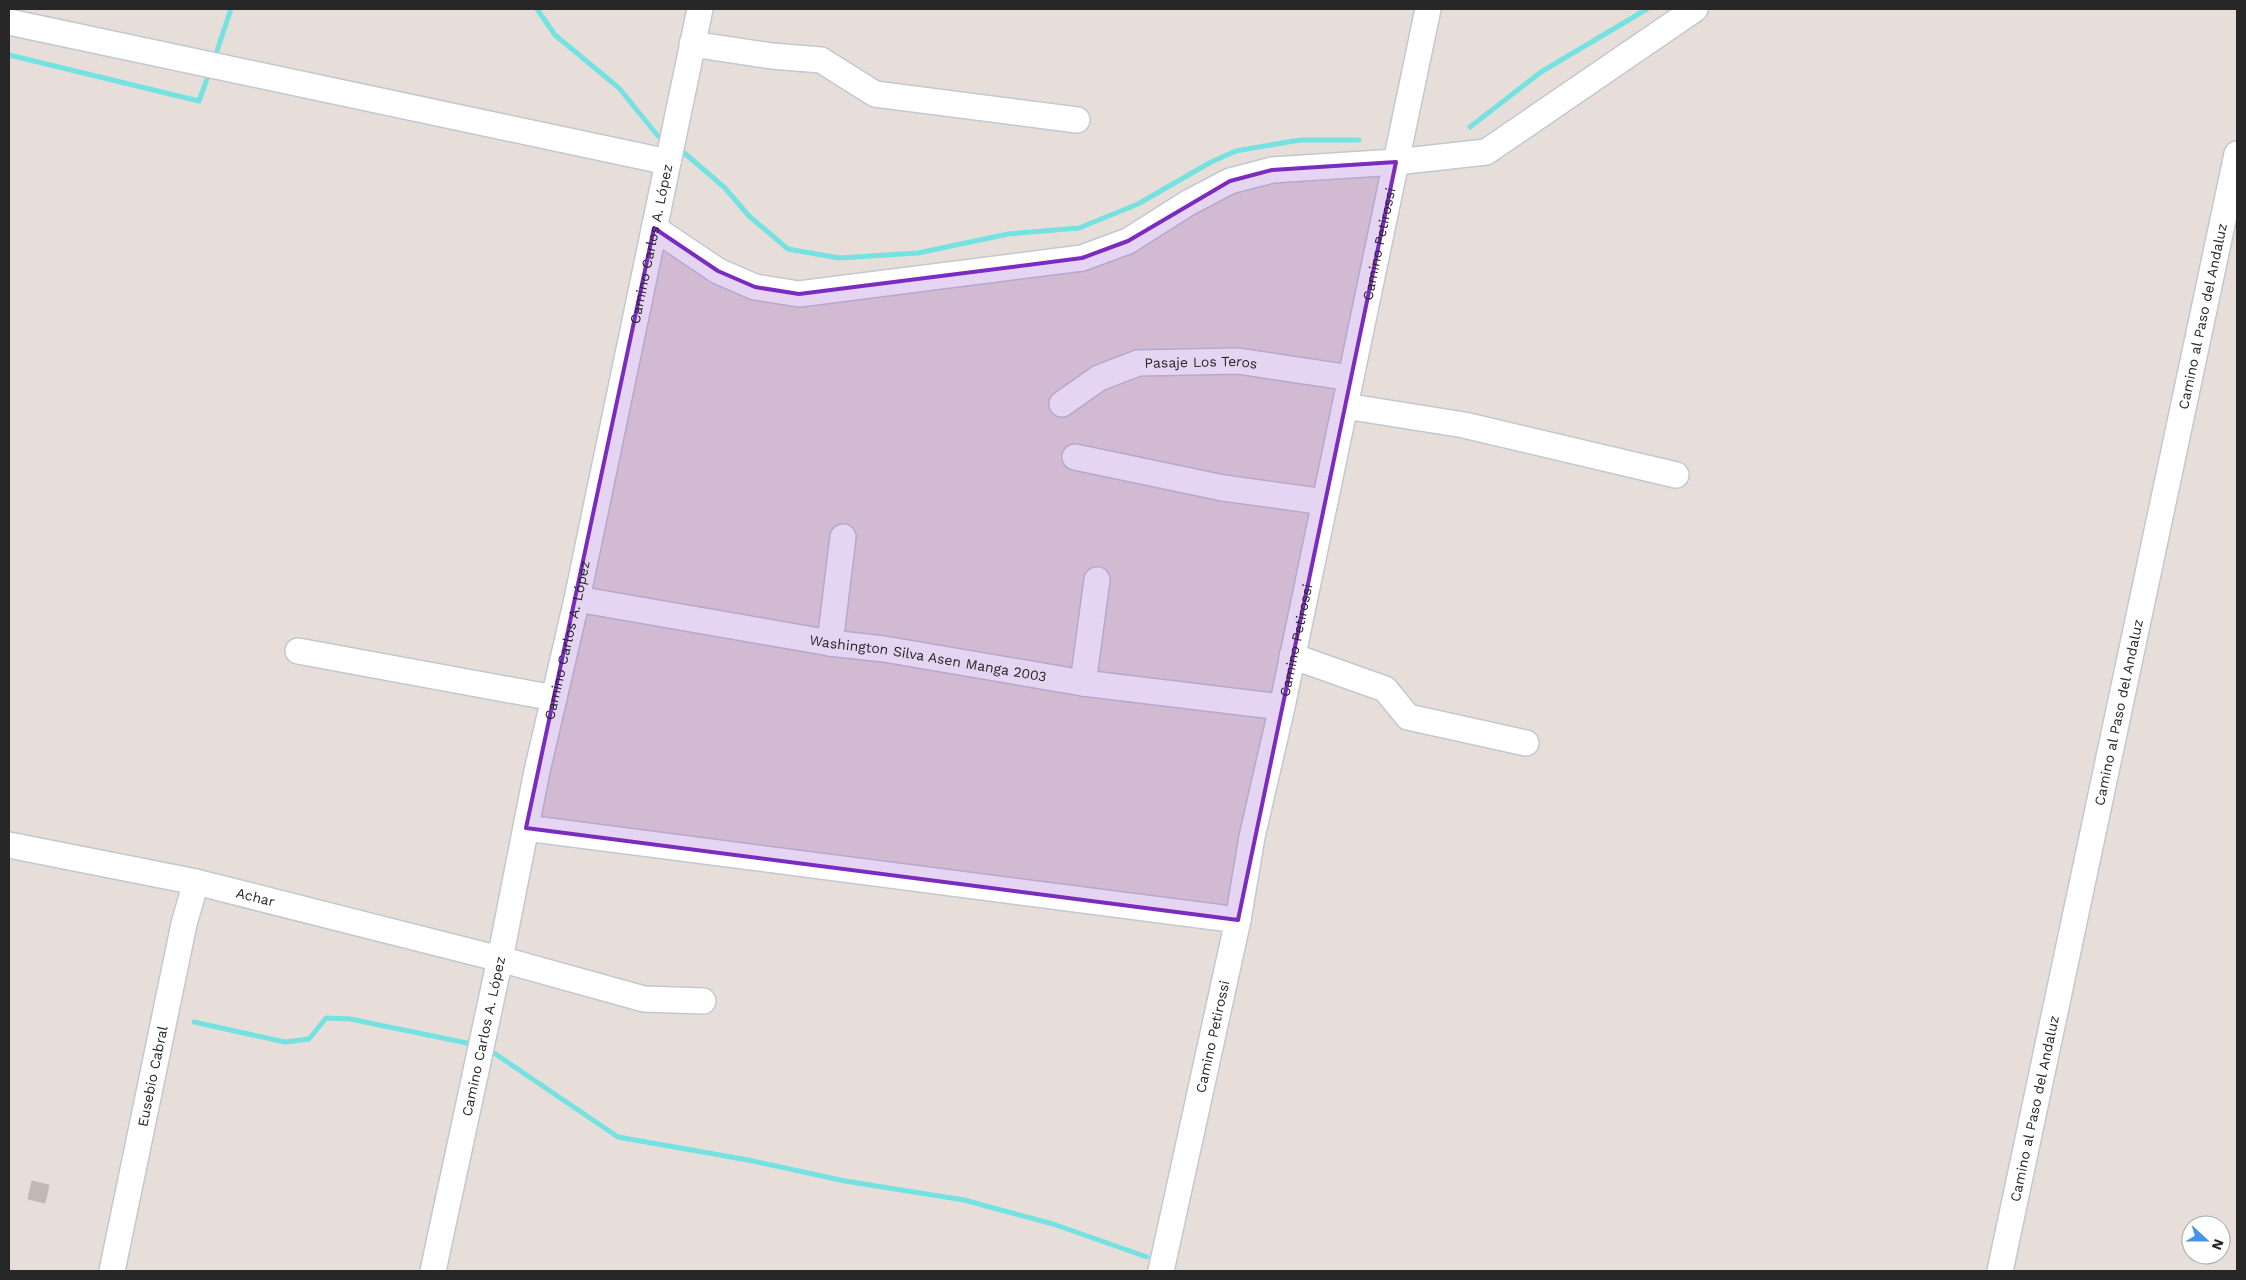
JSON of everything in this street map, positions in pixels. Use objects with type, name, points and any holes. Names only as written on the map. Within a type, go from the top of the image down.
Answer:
[{"type":"street","name":"Camino Carlos A. López","points":[[433,1271],[526,828],[577,599],[700,9]]},
{"type":"street","name":"Camino Petirossi","points":[[1161,1271],[1238,920],[1252,837],[1282,707],[1428,9]]},
{"type":"street","points":[[654,228],[726,274],[755,287],[799,294],[1082,258],[1128,240],[1188,202],[1230,181],[1272,170],[1396,162],[1486,152],[1524,128],[1695,9]]},
{"type":"street","points":[[9,22],[668,162]]},
{"type":"street","points":[[692,44],[772,56],[821,60],[875,94],[1077,120]]},
{"type":"street","name":"Camino al Paso del Andaluz","points":[[2000,1271],[2237,154]]},
{"type":"street","name":"Pasaje Los Teros","points":[[1062,404],[1099,378],[1138,363],[1238,361],[1350,378]]},
{"type":"street","points":[[1345,406],[1464,425],[1676,475]]},
{"type":"street","points":[[1075,457],[1223,488],[1325,502]]},
{"type":"street","points":[[830,643],[842,537]]},
{"type":"street","points":[[1083,684],[1097,580]]},
{"type":"street","name":"Washington Silva Asen Manga 2003","points":[[577,599],[830,643],[884,648],[1083,684],[1282,707]]},
{"type":"street","points":[[298,651],[554,698]]},
{"type":"street","points":[[1292,656],[1385,689],[1408,716],[1526,743]]},
{"type":"street","points":[[526,828],[1238,920]]},
{"type":"street","name":"Achar","points":[[9,845],[196,882],[500,959],[644,999],[703,1001]]},
{"type":"street","name":"Eusebio Cabral","points":[[112,1271],[184,924],[196,882]]},
{"type":"highlighted area","points":[[1396,162],[1238,920],[526,828],[654,228],[718,271],[755,287],[799,294],[1082,258],[1128,241],[1230,181],[1272,170]]},
{"type":"building","points":[[32,1181],[49,1185],[45,1203],[28,1199]]},
{"type":"waterway","points":[[217,51],[231,9]]},
{"type":"waterway","points":[[537,9],[555,35],[619,88],[658,136]]},
{"type":"waterway","points":[[1470,127],[1541,72],[1647,9]]},
{"type":"waterway","points":[[9,55],[199,101],[207,79]]},
{"type":"waterway","points":[[682,151],[725,188],[749,216],[788,249],[839,258],[918,253],[1008,234],[1079,228],[1138,204],[1211,162],[1236,151],[1300,140],[1359,140]]},
{"type":"waterway","points":[[194,1022],[285,1042],[309,1039],[326,1018],[350,1019],[467,1043]]},
{"type":"waterway","points":[[494,1053],[618,1137],[748,1160],[845,1181],[964,1200],[1053,1224],[1147,1257]]}]
